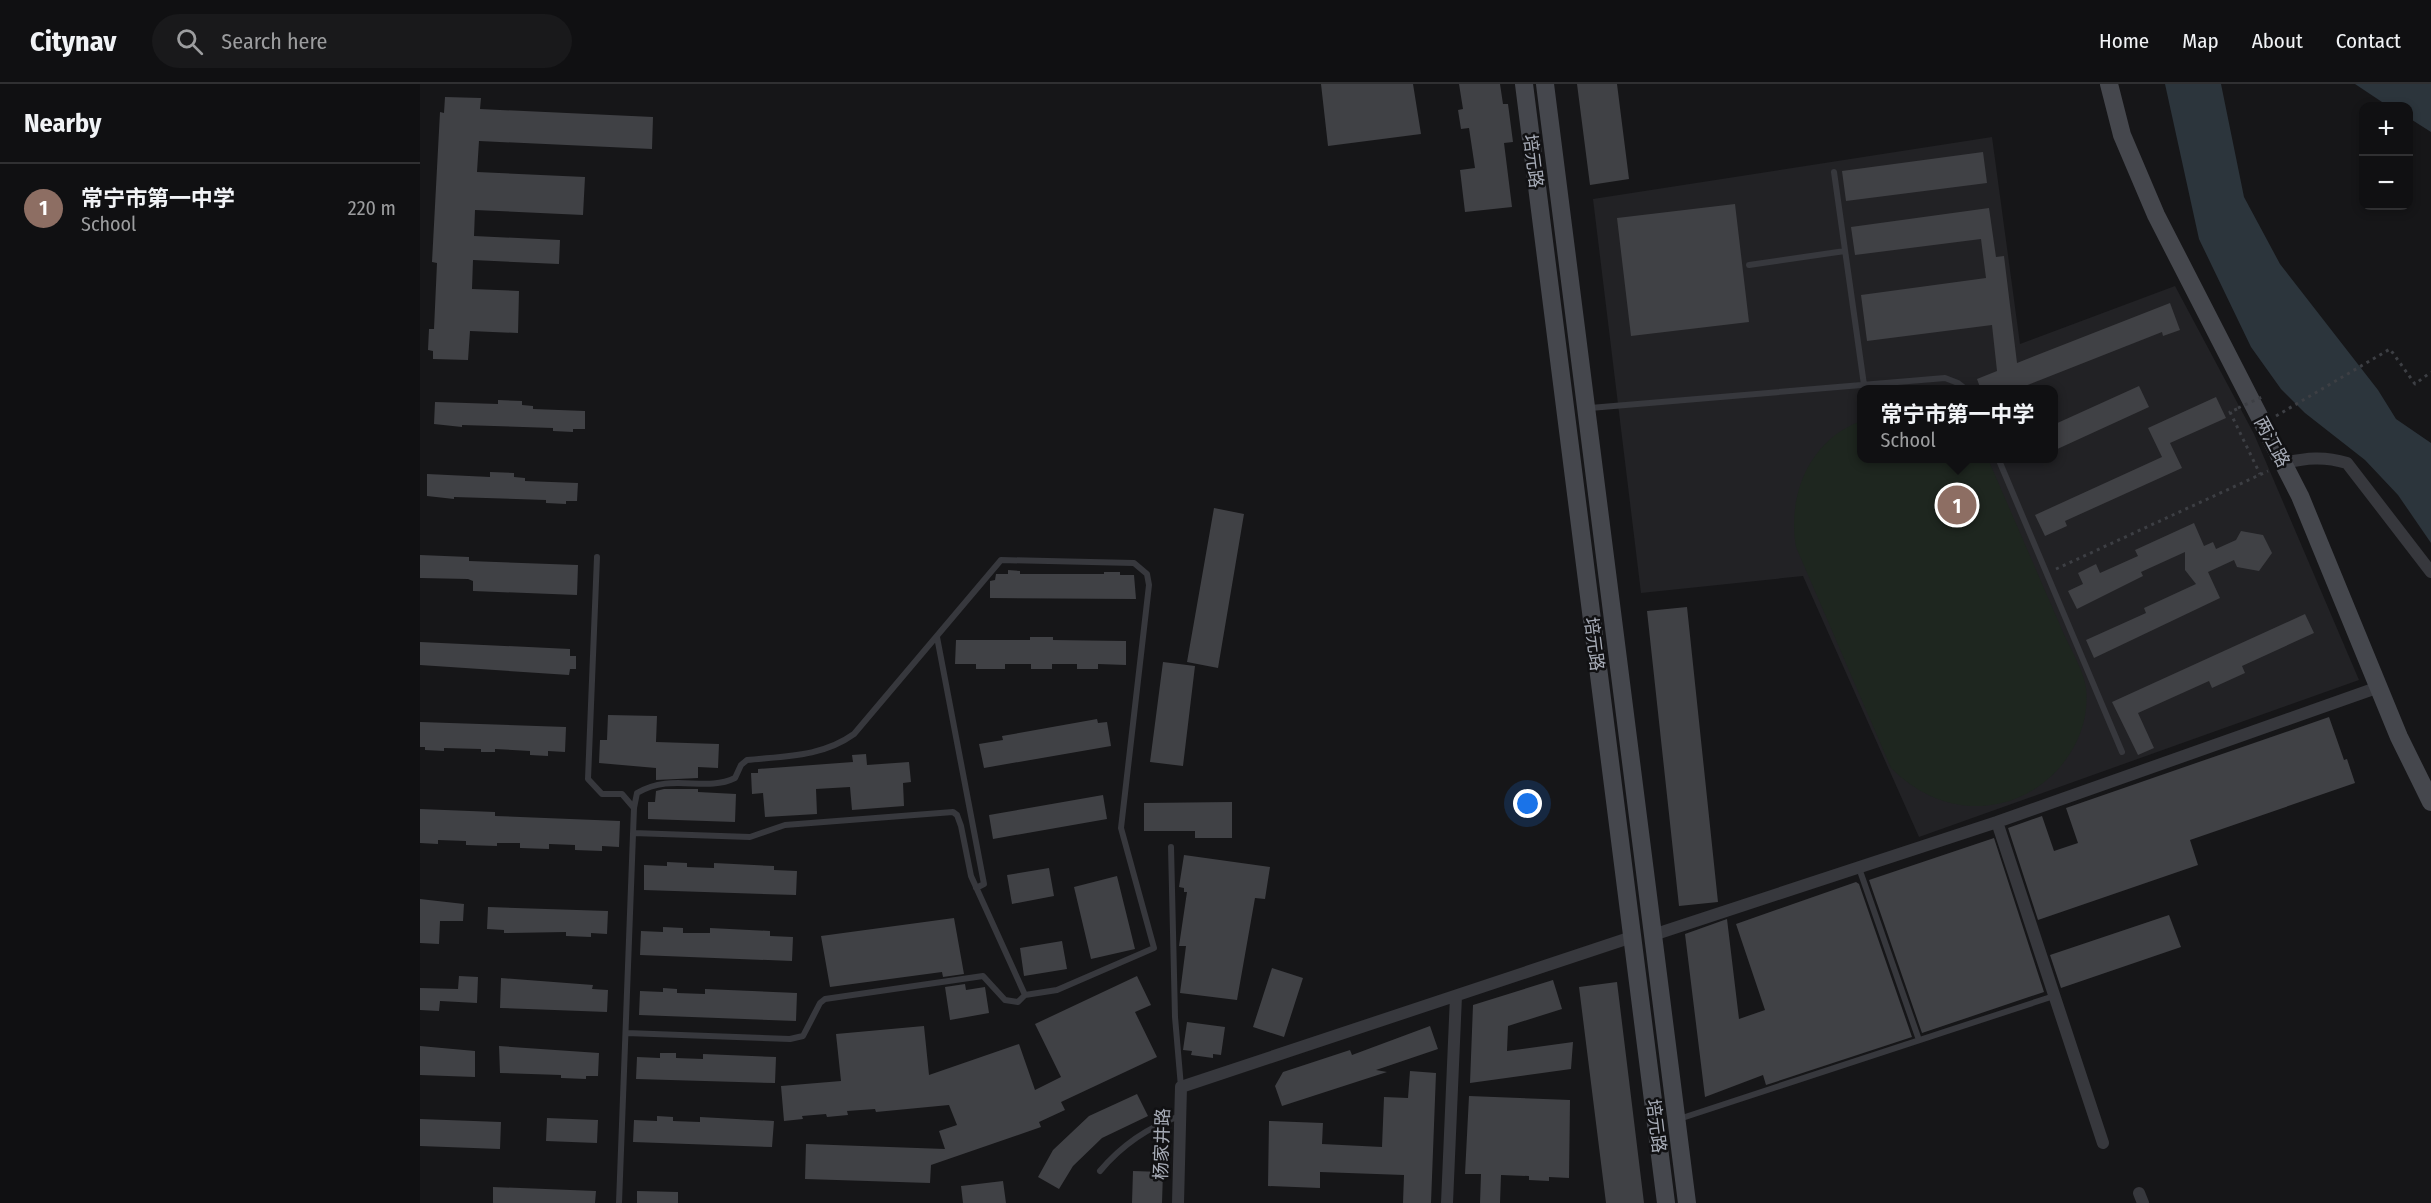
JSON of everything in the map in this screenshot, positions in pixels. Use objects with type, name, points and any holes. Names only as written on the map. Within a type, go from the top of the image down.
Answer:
[{"type":"main road","name":"培元路","points":[[1524,84],[1666,1203]]},
{"type":"main road","name":"培元路","points":[[1545,84],[1688,1203]]},
{"type":"main road","name":"两江路","points":[[2109,84],[2122,135],[2156,215],[2246,395],[2284,463],[2379,687],[2431,802]]},
{"type":"street","points":[[2284,463],[2314,458],[2332,458],[2347,463],[2431,572]]},
{"type":"street","points":[[1653,935],[1997,822],[2379,687]]},
{"type":"street","points":[[1997,822],[2103,1143]]},
{"type":"street","points":[[1181,1087],[1632,937]]},
{"type":"street","points":[[1448,1203],[1456,996]]},
{"type":"street","name":"杨家井路","points":[[1178,1203],[1181,1087]]},
{"type":"lane","points":[[1834,172],[1864,385],[1945,378],[1961,385]]},
{"type":"lane","points":[[1749,265],[1845,251]]},
{"type":"lane","points":[[1586,409],[1857,386]]},
{"type":"lane","points":[[2000,463],[2122,752]]},
{"type":"lane","points":[[597,557],[588,778],[602,794],[622,794],[634,808]]},
{"type":"lane","points":[[619,1203],[634,808],[637,793],[660,782],[725,783],[735,778],[741,765],[747,760],[813,753],[844,741],[854,734],[1001,560],[1134,563],[1147,574],[1149,585],[1121,828],[1154,948],[1057,990],[1025,995],[1017,1002],[1005,1000],[983,976],[825,999],[820,1003],[803,1036],[790,1039],[626,1033]]},
{"type":"lane","points":[[937,637],[984,884],[976,888]]},
{"type":"lane","points":[[633,833],[750,837],[785,825],[953,812],[957,815],[971,876],[1025,995]]},
{"type":"lane","points":[[1172,847],[1175,1017],[1181,1087]]},
{"type":"lane","points":[[1858,867],[1919,1040]]},
{"type":"lane","points":[[1677,1119],[2054,996]]},
{"type":"lane","points":[[1100,1171],[1116,1153],[1146,1132],[1180,1116]]},
{"type":"path","points":[[2284,412],[2390,349],[2415,384],[2431,372]]},
{"type":"path","points":[[2260,474],[2230,412],[2262,397]]},
{"type":"path","points":[[2046,573],[2284,463]]},
{"type":"shaded area","points":[[2165,84],[2221,84],[2244,197],[2280,264],[2378,390],[2396,419],[2431,443],[2431,543],[2398,495],[2365,460],[2305,413],[2281,389],[2251,347],[2199,239]]},
{"type":"shaded area","points":[[2355,84],[2431,84],[2431,132],[2413,121],[2413,102],[2382,102]]},
{"type":"shaded area","points":[[1992,137],[2020,344],[2175,286],[2254,434],[2359,680],[1919,837],[1803,576],[1641,593],[1593,199]]},
{"type":"shaded area","points":[[1857,423],[1857,463],[1990,463],[2079,665],[2086,688],[2086,708],[2075,745],[2052,775],[2020,797],[1986,806],[1956,804],[1915,788],[1891,768],[1796,547],[1795,508],[1806,472],[1815,456],[1843,430]]},
{"type":"building","points":[[1321,84],[1413,84],[1421,134],[1328,146]]},
{"type":"building","points":[[1459,84],[1500,84],[1503,104],[1508,104],[1513,142],[1504,143],[1512,207],[1465,212],[1460,170],[1475,168],[1469,128],[1461,129],[1458,110],[1463,109]]},
{"type":"building","points":[[1577,84],[1617,84],[1629,179],[1590,185]]},
{"type":"building","points":[[445,97],[481,98],[480,109],[653,117],[652,149],[479,141],[477,172],[585,177],[583,215],[475,210],[474,236],[560,240],[559,264],[473,260],[472,289],[519,291],[518,333],[470,331],[468,360],[433,359],[433,351],[428,350],[429,329],[434,329],[437,263],[432,262],[440,112],[444,113]]},
{"type":"building","points":[[1983,152],[1987,183],[1846,201],[1842,171]]},
{"type":"building","points":[[1735,204],[1749,322],[1631,336],[1617,218]]},
{"type":"building","points":[[1989,208],[1996,257],[2004,256],[2017,363],[2170,303],[2180,330],[2163,336],[2162,332],[2028,385],[1979,385],[1977,379],[1997,371],[1992,325],[1867,341],[1861,295],[1986,278],[1981,239],[1855,255],[1851,227]]},
{"type":"building","points":[[2139,386],[2149,407],[2058,449],[2058,423]]},
{"type":"building","points":[[2216,397],[2226,418],[2170,443],[2182,468],[2065,521],[2067,526],[2045,536],[2035,515],[2162,457],[2148,428]]},
{"type":"building","points":[[498,400],[522,401],[522,405],[533,406],[533,409],[585,411],[585,429],[573,429],[573,432],[553,431],[553,428],[462,425],[462,427],[434,424],[435,402],[498,404]]},
{"type":"building","points":[[490,472],[514,473],[514,477],[525,478],[525,481],[578,483],[577,501],[566,501],[566,504],[546,503],[546,500],[454,497],[454,499],[427,496],[427,474],[490,477]]},
{"type":"building","points":[[1214,508],[1244,514],[1218,668],[1187,662]]},
{"type":"building","points":[[2194,523],[2204,546],[2213,542],[2216,549],[2236,540],[2241,531],[2263,535],[2272,553],[2259,571],[2237,567],[2234,560],[2208,572],[2220,598],[2094,658],[2086,640],[2146,613],[2144,608],[2196,584],[2185,570],[2185,552],[2141,572],[2143,576],[2077,609],[2068,591],[2083,584],[2078,573],[2096,564],[2100,573],[2138,556],[2135,550]]},
{"type":"building","points":[[420,555],[469,557],[469,561],[578,565],[577,595],[473,591],[473,581],[468,579],[420,578]]},
{"type":"building","points":[[1008,570],[1020,571],[1020,574],[1120,572],[1120,575],[1134,575],[1136,599],[990,598],[990,581],[995,580],[996,574],[1008,574]]},
{"type":"building","points":[[1687,607],[1718,902],[1679,906],[1647,611]]},
{"type":"building","points":[[2305,614],[2314,633],[2242,666],[2245,673],[2212,688],[2209,681],[2138,713],[2154,748],[2138,755],[2112,702]]},
{"type":"building","points":[[1030,637],[1053,637],[1053,640],[1126,641],[1126,665],[1098,664],[1098,669],[1077,669],[1077,664],[1052,664],[1052,669],[1031,669],[1031,664],[1005,664],[1005,669],[976,669],[976,664],[955,664],[956,640],[1030,640]]},
{"type":"building","points":[[420,642],[570,649],[570,656],[576,656],[576,669],[570,669],[569,675],[420,665]]},
{"type":"building","points":[[1163,662],[1195,666],[1183,766],[1150,762]]},
{"type":"building","points":[[608,715],[657,716],[656,742],[719,744],[718,768],[698,767],[698,778],[656,780],[656,768],[599,763],[600,740],[607,740]]},
{"type":"building","points":[[2329,717],[2344,760],[2347,759],[2355,783],[2190,840],[2198,865],[2038,920],[2008,828],[2042,816],[2054,851],[2078,843],[2066,808]]},
{"type":"building","points":[[1097,719],[1098,723],[1107,722],[1111,746],[984,768],[979,744],[1003,740],[1002,736]]},
{"type":"building","points":[[420,722],[566,727],[565,752],[548,751],[548,756],[530,755],[530,751],[495,749],[495,752],[481,752],[481,749],[425,750],[425,747],[420,747]]},
{"type":"building","points":[[866,754],[867,765],[909,762],[911,782],[903,783],[904,806],[852,810],[850,787],[816,789],[817,814],[765,817],[763,793],[752,794],[751,773],[758,773],[758,769],[853,762],[852,755]]},
{"type":"building","points":[[698,789],[698,792],[736,794],[735,822],[648,819],[648,802],[655,802],[656,791]]},
{"type":"building","points":[[1103,795],[1107,819],[993,839],[989,815]]},
{"type":"building","points":[[1232,802],[1232,838],[1195,838],[1195,831],[1144,831],[1144,803]]},
{"type":"building","points":[[420,809],[495,812],[495,816],[620,821],[619,847],[602,846],[602,851],[575,850],[575,845],[549,844],[549,849],[520,848],[520,843],[497,843],[497,846],[466,845],[466,841],[438,840],[438,844],[420,843]]},
{"type":"building","points":[[1994,838],[2044,992],[1922,1033],[1869,880]]},
{"type":"building","points":[[1184,855],[1270,867],[1265,899],[1255,898],[1237,1000],[1180,993],[1186,946],[1179,946],[1187,892],[1184,892],[1184,888],[1179,887]]},
{"type":"building","points":[[667,862],[687,863],[687,867],[714,868],[714,863],[774,866],[774,870],[797,871],[796,895],[644,890],[644,865],[667,866]]},
{"type":"building","points":[[1049,868],[1054,896],[1012,904],[1007,875]]},
{"type":"building","points":[[1117,876],[1135,949],[1091,959],[1074,887]]},
{"type":"building","points":[[1856,882],[1859,884],[1912,1037],[1766,1085],[1763,1075],[1705,1097],[1685,934],[1727,919],[1739,1019],[1765,1010],[1736,924]]},
{"type":"building","points":[[420,899],[464,904],[463,921],[440,921],[439,944],[420,943]]},
{"type":"building","points":[[488,907],[608,911],[607,934],[591,933],[591,937],[566,936],[566,932],[504,933],[504,930],[487,929]]},
{"type":"building","points":[[2169,915],[2181,947],[2061,988],[2050,955]]},
{"type":"building","points":[[954,918],[964,974],[943,977],[942,972],[830,987],[821,936]]},
{"type":"building","points":[[663,927],[683,928],[683,933],[710,933],[710,928],[770,931],[770,936],[793,937],[792,961],[640,955],[641,931],[663,932]]},
{"type":"building","points":[[1062,941],[1067,969],[1024,976],[1020,948]]},
{"type":"building","points":[[1272,968],[1303,978],[1284,1037],[1253,1027]]},
{"type":"building","points":[[459,976],[478,977],[477,1003],[440,1001],[439,1011],[420,1010],[420,988],[458,989]]},
{"type":"building","points":[[1137,976],[1151,1005],[1135,1012],[1157,1057],[1061,1102],[1065,1110],[1039,1122],[1041,1127],[931,1165],[930,1183],[805,1179],[806,1144],[945,1149],[939,1131],[957,1125],[949,1105],[876,1112],[875,1109],[847,1111],[848,1115],[802,1116],[803,1119],[784,1121],[781,1086],[841,1081],[836,1034],[924,1026],[929,1075],[1019,1044],[1035,1090],[1061,1077],[1035,1024]]},
{"type":"building","points":[[501,978],[593,985],[592,989],[608,990],[607,1012],[500,1008]]},
{"type":"building","points":[[1553,980],[1562,1009],[1508,1026],[1507,1051],[1573,1042],[1571,1069],[1470,1083],[1473,1005]]},
{"type":"building","points":[[1617,982],[1644,1203],[1606,1203],[1579,987]]},
{"type":"building","points":[[965,984],[966,990],[985,987],[989,1013],[950,1020],[945,987]]},
{"type":"building","points":[[663,988],[677,989],[677,993],[705,994],[705,989],[797,993],[796,1021],[639,1015],[640,991],[663,992]]},
{"type":"building","points":[[1187,1022],[1225,1027],[1221,1055],[1213,1054],[1213,1058],[1191,1055],[1192,1051],[1183,1050]]},
{"type":"building","points":[[1430,1026],[1438,1049],[1376,1070],[1387,1072],[1282,1106],[1275,1086],[1283,1072],[1350,1050],[1352,1055]]},
{"type":"building","points":[[420,1046],[475,1051],[475,1077],[420,1075]]},
{"type":"building","points":[[499,1046],[599,1053],[598,1076],[586,1076],[586,1079],[561,1078],[561,1075],[500,1073]]},
{"type":"building","points":[[660,1053],[676,1053],[676,1058],[703,1059],[703,1054],[776,1057],[775,1083],[636,1079],[637,1057],[660,1058]]},
{"type":"building","points":[[1410,1071],[1436,1073],[1431,1203],[1403,1203],[1404,1175],[1320,1172],[1320,1188],[1268,1186],[1269,1121],[1323,1123],[1322,1144],[1382,1147],[1384,1097],[1408,1098]]},
{"type":"building","points":[[1137,1094],[1148,1116],[1102,1138],[1073,1166],[1059,1189],[1038,1177],[1053,1150],[1089,1116]]},
{"type":"building","points":[[1469,1096],[1570,1100],[1569,1178],[1549,1177],[1549,1181],[1529,1180],[1529,1176],[1501,1175],[1500,1203],[1480,1203],[1481,1174],[1465,1174]]},
{"type":"building","points":[[657,1116],[673,1117],[673,1121],[700,1122],[700,1117],[774,1121],[772,1147],[633,1142],[634,1120],[657,1121]]},
{"type":"building","points":[[547,1118],[598,1120],[597,1143],[546,1141]]},
{"type":"building","points":[[420,1119],[501,1122],[500,1149],[420,1146]]},
{"type":"building","points":[[1133,1171],[1163,1172],[1162,1203],[1132,1203]]},
{"type":"building","points":[[1003,1181],[1006,1203],[963,1203],[961,1186]]},
{"type":"building","points":[[493,1187],[596,1191],[595,1203],[493,1203]]},
{"type":"building","points":[[637,1191],[678,1192],[678,1203],[637,1203]]},
{"type":"place","name":"常宁市第一中学","points":[[1957,505]]}]
